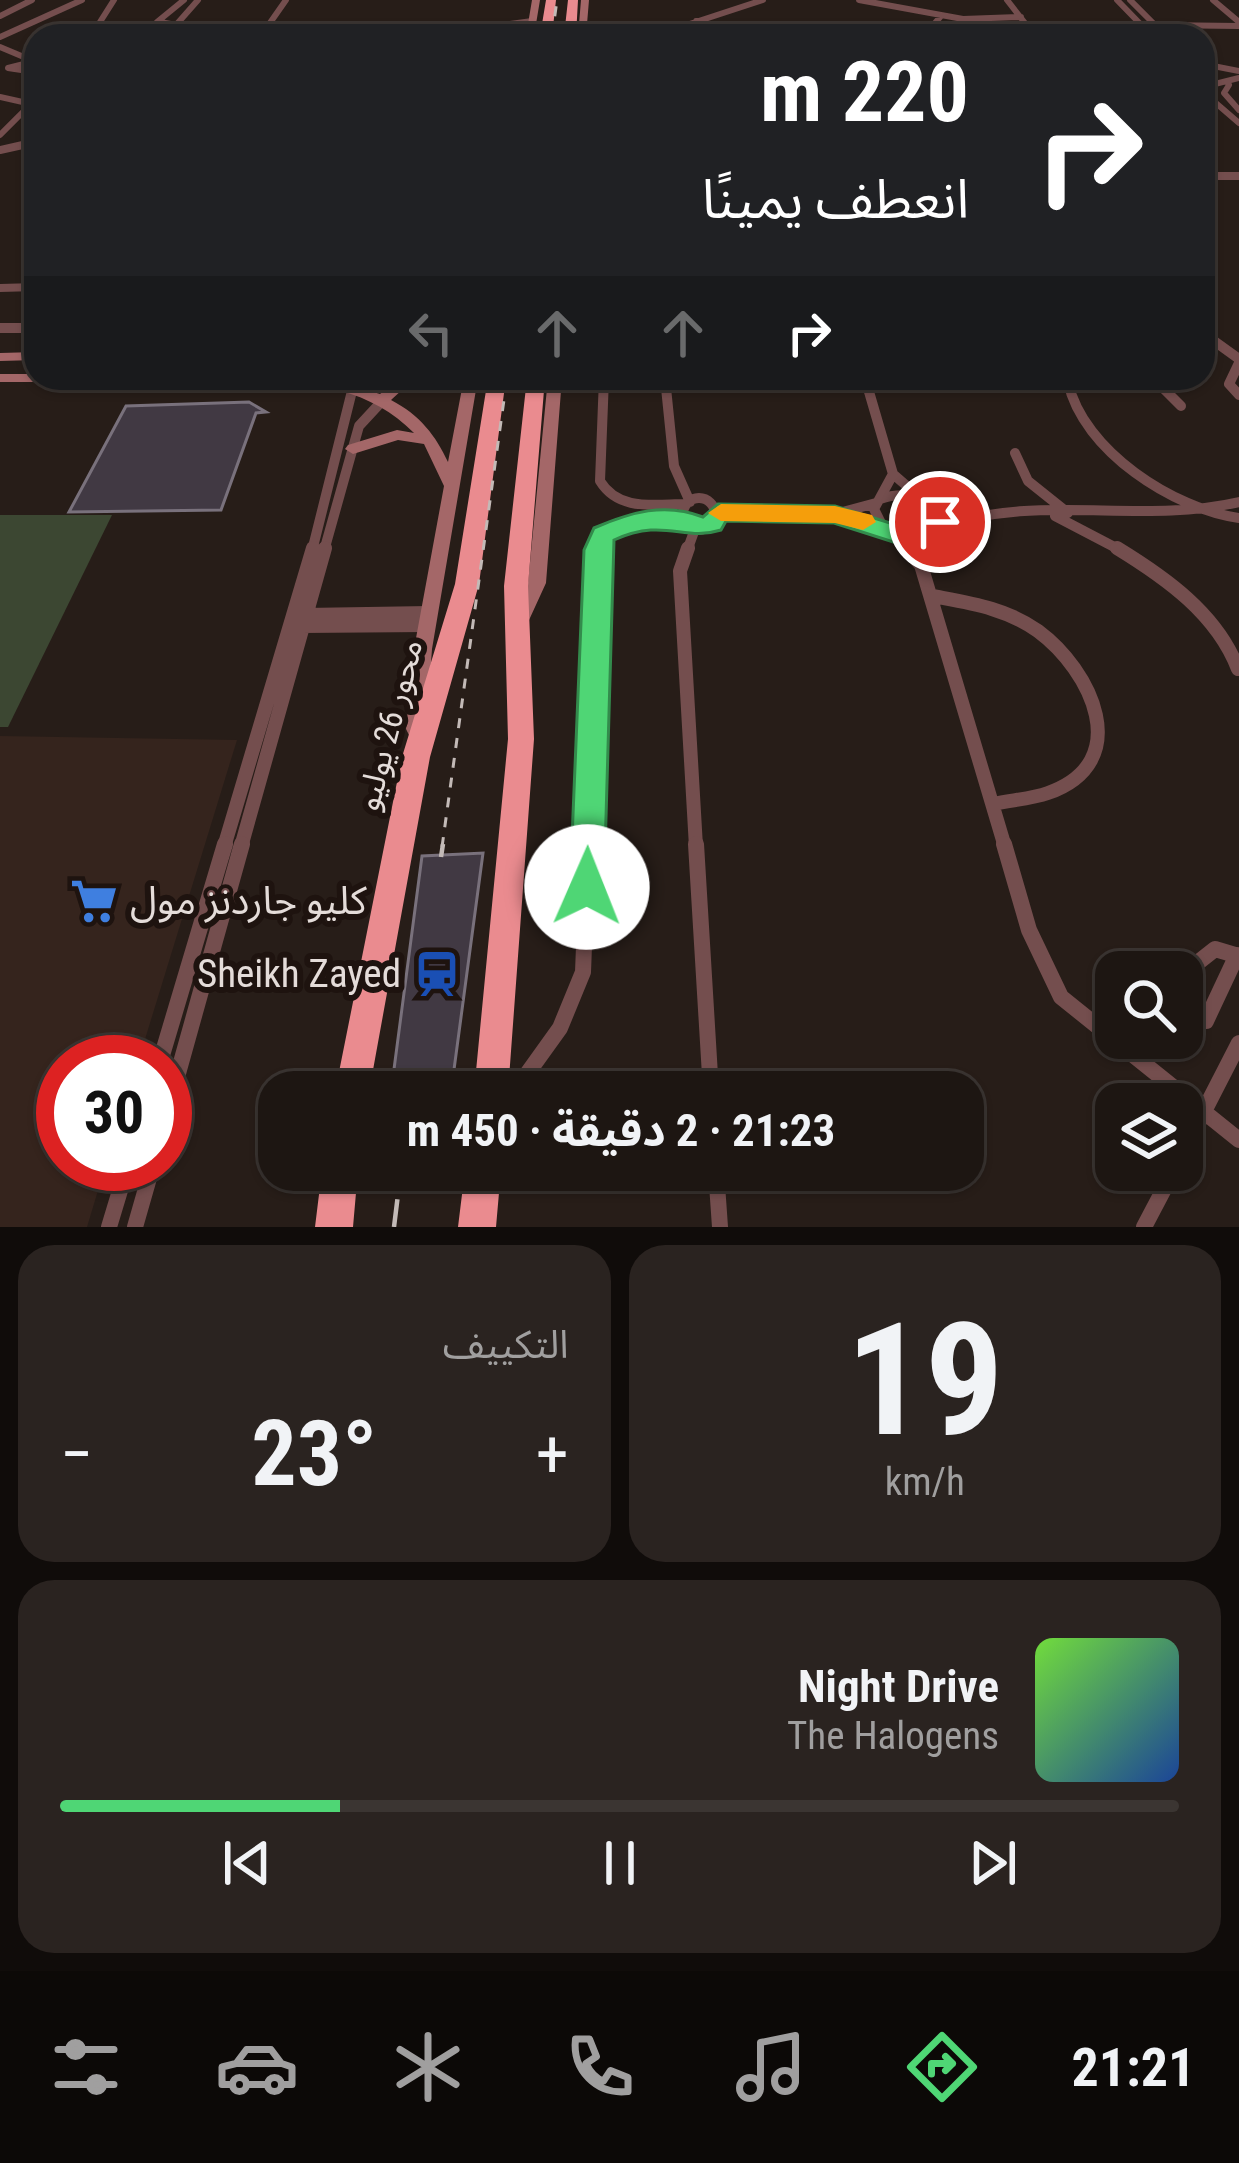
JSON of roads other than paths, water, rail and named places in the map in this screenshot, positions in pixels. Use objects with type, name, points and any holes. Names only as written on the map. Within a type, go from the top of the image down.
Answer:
[{"type":"highway","name":"محور 26 يوليو","points":[[356,1071],[416,757],[467,584],[495,390]]},
{"type":"highway","points":[[493,1071],[522,718],[516,573],[535,390]]},
{"type":"highway","points":[[334,1227],[338,1191]]},
{"type":"highway","points":[[477,1227],[481,1191]]},
{"type":"main road","points":[[532,24],[536,0]]},
{"type":"main road","points":[[361,390],[412,417],[434,440],[451,486]]},
{"type":"main road","points":[[384,399],[394,390]]},
{"type":"main road","points":[[416,757],[428,619],[469,390]]},
{"type":"main road","points":[[518,626],[537,583],[554,390]]},
{"type":"main road","points":[[353,449],[397,435],[434,440]]},
{"type":"street","points":[[25,24],[78,0]]},
{"type":"street","points":[[151,24],[184,0]]},
{"type":"street","points":[[177,24],[198,0]]},
{"type":"street","points":[[724,0],[726,11]]},
{"type":"street","points":[[736,0],[760,1]]},
{"type":"street","points":[[859,0],[1007,24]]},
{"type":"street","points":[[1007,0],[1026,24]]},
{"type":"street","points":[[1118,0],[1141,24]]},
{"type":"street","points":[[1130,0],[1154,24]]},
{"type":"street","points":[[1213,0],[1239,24]]},
{"type":"street","points":[[0,15],[28,1]]},
{"type":"street","points":[[687,24],[760,1]]},
{"type":"street","points":[[934,24],[941,16]]},
{"type":"street","points":[[996,22],[1021,17]]},
{"type":"street","points":[[527,24],[532,21]]},
{"type":"street","points":[[696,21],[707,24]]},
{"type":"street","points":[[0,51],[5,68]]},
{"type":"street","points":[[6,82],[24,70]]},
{"type":"street","points":[[1235,78],[1224,93],[1239,110]]},
{"type":"street","points":[[1215,100],[1239,123]]},
{"type":"street","points":[[1219,103],[1232,102]]},
{"type":"street","points":[[0,136],[24,111]]},
{"type":"street","points":[[1239,361],[1237,376],[1229,384],[1239,395]]},
{"type":"street","points":[[329,514],[352,390]]},
{"type":"street","points":[[604,390],[600,481],[604,492],[622,502],[705,501],[718,512],[835,514],[888,532],[933,532],[975,515]]},
{"type":"street","points":[[666,390],[674,466],[688,503],[680,571],[710,1071]]},
{"type":"street","points":[[869,390],[893,474],[939,516],[921,565]]},
{"type":"street","points":[[1071,390],[1083,417],[1153,483],[1201,511],[1239,502]]},
{"type":"street","points":[[1165,390],[1181,406]]},
{"type":"street","points":[[168,1035],[329,514],[362,421],[384,399]]},
{"type":"street","points":[[1015,453],[1022,472],[1068,513]]},
{"type":"street","points":[[893,474],[874,516],[921,565],[1029,930],[1052,984],[1087,1020],[1239,1140]]},
{"type":"street","points":[[1144,512],[1157,500],[1153,483]]},
{"type":"street","points":[[1030,513],[1038,490]]},
{"type":"street","points":[[835,514],[903,493],[975,515],[1201,511],[1239,518]]},
{"type":"street","points":[[529,1071],[560,1028],[583,971],[599,540],[628,521],[712,524],[718,512]]},
{"type":"street","points":[[1108,543],[1109,524],[1124,512]]},
{"type":"street","points":[[1047,513],[1108,543],[1202,615],[1230,644],[1238,669]]},
{"type":"street","points":[[932,596],[983,602],[1033,623],[1072,658],[1096,703],[1095,747],[1069,783],[1022,802],[993,804]]},
{"type":"street","points":[[298,620],[428,619]]},
{"type":"street","points":[[189,1035],[298,620]]},
{"type":"street","points":[[1203,958],[1215,949],[1238,956],[1203,1021]]},
{"type":"street","points":[[169,1032],[190,1032]]},
{"type":"street","points":[[1204,1113],[1239,1043]]},
{"type":"street","points":[[109,1227],[120,1191]]},
{"type":"street","points":[[135,1227],[145,1191]]},
{"type":"street","points":[[717,1191],[720,1227]]},
{"type":"street","points":[[1144,1227],[1163,1191]]},
{"type":"railway","points":[[554,24],[557,0]]},
{"type":"railway","points":[[442,847],[505,390]]},
{"type":"railway","points":[[441,857],[443,844]]},
{"type":"railway","points":[[394,1227],[398,1191]]},
{"type":"place","name":"كليو جاردنز مول","points":[[94,901]]},
{"type":"place","name":"Sheikh Zayed","points":[[437,974]]}]
